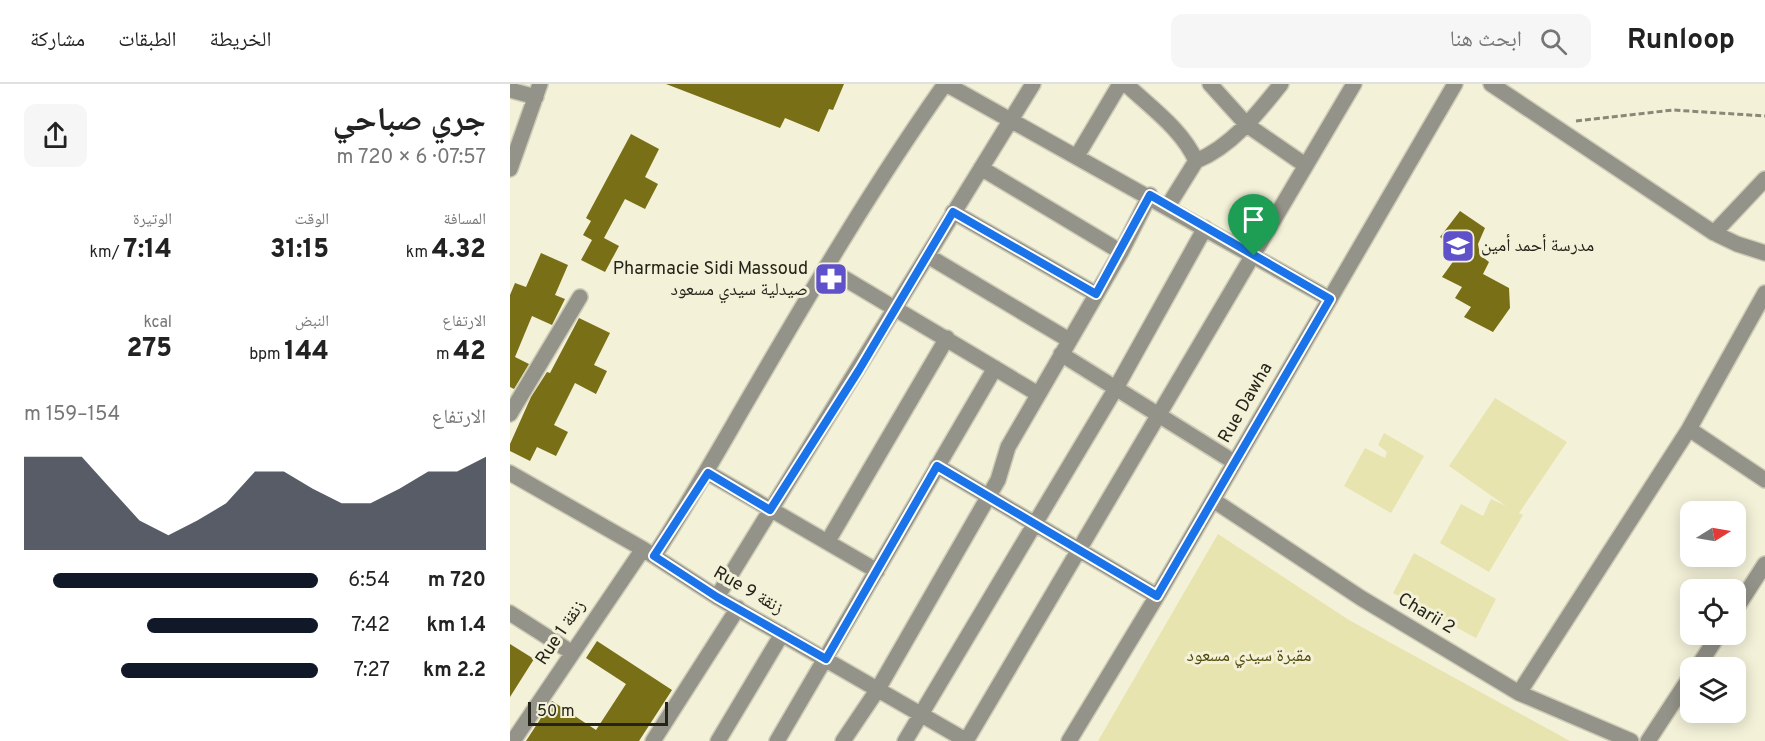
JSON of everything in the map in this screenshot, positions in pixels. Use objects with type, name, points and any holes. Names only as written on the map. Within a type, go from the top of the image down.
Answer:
[{"type":"street","points":[[946,84],[1150,195],[1330,299]]},
{"type":"street","name":"Rue 1 زنقة","points":[[514,732],[571,652],[708,473],[756,386],[827,268],[905,141],[946,84]]},
{"type":"street","points":[[717,597],[1033,84]]},
{"type":"street","points":[[1077,156],[1120,84]]},
{"type":"street","points":[[1126,84],[1168,123],[1191,148],[1196,160]]},
{"type":"street","points":[[1210,84],[1247,124],[1305,165]]},
{"type":"street","points":[[1168,206],[1196,160],[1211,155],[1247,124],[1280,84]]},
{"type":"street","points":[[967,741],[1354,84]]},
{"type":"street","name":"Rue Dawha","points":[[1069,741],[1157,596],[1455,84]]},
{"type":"street","points":[[1491,84],[1714,233],[1765,254]]},
{"type":"street","points":[[510,90],[538,90],[514,144],[510,169]]},
{"type":"street","points":[[981,168],[1120,252]]},
{"type":"street","points":[[1714,233],[1765,179]]},
{"type":"street","points":[[843,741],[878,689],[998,480],[1004,455],[1150,195]]},
{"type":"street","points":[[953,212],[1096,294]]},
{"type":"street","points":[[905,741],[1116,388],[1206,228]]},
{"type":"street","points":[[928,256],[1069,340]]},
{"type":"street","points":[[827,268],[1038,394]]},
{"type":"street","points":[[1519,693],[1689,429],[1765,293]]},
{"type":"street","points":[[510,414],[580,297]]},
{"type":"street","points":[[828,541],[947,338]]},
{"type":"street","points":[[1061,354],[1234,462]]},
{"type":"street","points":[[777,741],[995,368]]},
{"type":"street","points":[[1689,429],[1765,480]]},
{"type":"street","points":[[937,466],[1157,596]]},
{"type":"street","name":"Rue 9 زنقة","points":[[510,473],[648,552],[717,597],[967,741]]},
{"type":"street","points":[[708,473],[877,571]]},
{"type":"street","name":"Charii 2","points":[[1213,500],[1361,598],[1519,693],[1631,741]]},
{"type":"street","points":[[1746,593],[1765,564]]},
{"type":"street","points":[[653,741],[738,608]]},
{"type":"street","points":[[510,613],[571,652]]},
{"type":"street","points":[[718,741],[782,634]]},
{"type":"street","points":[[1648,741],[1680,692]]},
{"type":"path","points":[[1553,126],[1591,118],[1673,110],[1765,116]]},
{"type":"green space","points":[[1495,398],[1567,442],[1519,513],[1523,515],[1489,572],[1440,543],[1461,504],[1483,516],[1491,499],[1506,506],[1449,466]]},
{"type":"green space","points":[[1384,433],[1424,456],[1391,513],[1344,486],[1365,448],[1385,458],[1387,452],[1378,445]]},
{"type":"green space","name":"مقبرة سيدي مسعود","points":[[1218,534],[1349,620],[1570,741],[1098,741]]},
{"type":"green space","points":[[1414,553],[1496,599],[1476,638],[1393,593]]},
{"type":"building","points":[[666,84],[844,84],[833,110],[829,109],[819,132],[785,118],[780,128]]},
{"type":"building","points":[[631,134],[659,149],[645,177],[658,184],[645,209],[625,199],[604,238],[619,246],[605,272],[581,260],[592,240],[583,235],[591,221],[586,218]]},
{"type":"building","points":[[1460,211],[1485,228],[1478,244],[1480,255],[1489,262],[1483,274],[1509,288],[1510,308],[1493,332],[1464,317],[1471,307],[1455,298],[1462,287],[1442,277],[1460,252],[1440,237]]},
{"type":"building","points":[[541,253],[568,265],[555,295],[565,299],[552,325],[532,316],[515,357],[529,364],[514,389],[510,387],[510,295],[515,283],[526,287]]},
{"type":"building","points":[[579,318],[610,333],[594,365],[607,371],[596,394],[575,383],[554,425],[568,432],[556,456],[537,447],[530,461],[510,451],[510,444],[531,397],[547,372],[550,373]]},
{"type":"building","points":[[597,641],[672,690],[639,741],[526,741],[552,701],[596,730],[626,684],[586,658]]},
{"type":"building","points":[[510,644],[534,659],[510,697]]},
{"type":"place","name":"مدرسة أحمد أمين","points":[[1458,246]]},
{"type":"place","name":"Pharmacie Sidi Massoud صيدلية سيدي مسعود","points":[[831,279]]},
{"type":"route","points":[[1150,195],[1254,256],[1330,299],[1157,596],[937,466],[826,659],[717,597],[654,556],[708,473],[770,510],[859,370],[953,212],[1096,294],[1150,195]]}]
